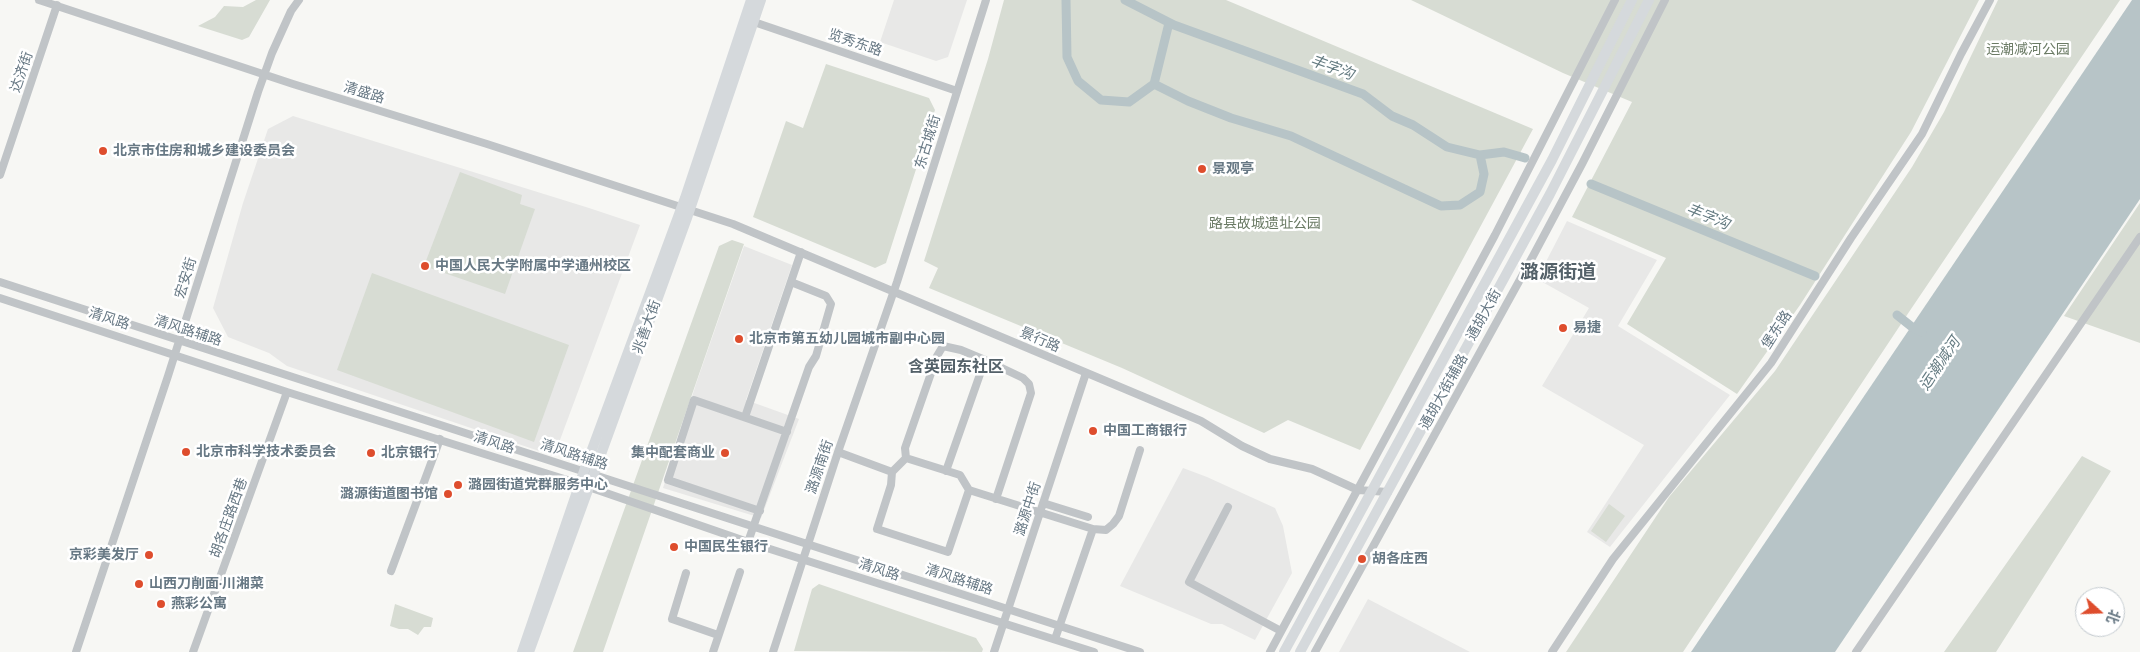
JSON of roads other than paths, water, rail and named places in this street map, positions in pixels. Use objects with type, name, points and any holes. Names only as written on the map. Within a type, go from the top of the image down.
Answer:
[{"type":"main road","name":"兆善大街","points":[[749,20],[751,0]]},
{"type":"main road","name":"兆善大街","points":[[522,652],[685,209],[749,20],[761,0]]},
{"type":"main road","name":"通胡大街","points":[[1284,652],[1552,160],[1632,0]]},
{"type":"main road","name":"通胡大街","points":[[1300,652],[1550,194],[1649,0]]},
{"type":"main road","name":"兆善大街","points":[[529,652],[584,485]]},
{"type":"street","name":"清盛路","points":[[40,0],[293,84],[527,156],[685,209]]},
{"type":"street","name":"宏安街","points":[[76,652],[175,354],[244,133],[276,44],[291,11],[299,0]]},
{"type":"street","name":"东古城街","points":[[893,292],[986,0]]},
{"type":"street","name":"通胡大街辅路","points":[[1270,652],[1513,202],[1616,0]]},
{"type":"street","name":"通胡大街辅路","points":[[1315,652],[1564,197],[1665,0]]},
{"type":"street","name":"堡东路","points":[[1552,652],[1613,559],[1771,363],[1851,238],[1922,134],[1990,0]]},
{"type":"street","name":"达济街","points":[[0,175],[57,6]]},
{"type":"street","name":"览秀东路","points":[[749,20],[957,91]]},
{"type":"street","name":"景行路","points":[[685,209],[733,224],[1201,421],[1242,446],[1270,458],[1312,470],[1358,490],[1388,492]]},
{"type":"street","points":[[1856,652],[2140,237]]},
{"type":"street","points":[[744,417],[801,252]]},
{"type":"street","name":"清风路辅路","points":[[0,282],[1140,652]]},
{"type":"street","points":[[748,542],[808,367],[816,356],[831,304],[826,296],[817,291],[790,282]]},
{"type":"street","name":"潞源南街","points":[[773,652],[807,544],[893,292]]},
{"type":"street","name":"清风路","points":[[0,298],[287,392],[584,485],[748,542],[1094,652]]},
{"type":"street","points":[[906,458],[905,448],[937,356],[943,346],[960,350],[985,360],[1023,378],[1029,384],[1031,393],[996,499]]},
{"type":"street","points":[[946,471],[985,360]]},
{"type":"street","name":"潞源中街","points":[[994,652],[1086,373]]},
{"type":"street","name":"胡各庄路西巷","points":[[193,652],[287,392]]},
{"type":"street","points":[[760,511],[668,480],[694,400],[787,432]]},
{"type":"street","points":[[391,571],[440,439]]},
{"type":"street","points":[[906,458],[960,475],[969,490],[1094,529],[1106,530],[1119,516],[1140,450]]},
{"type":"street","points":[[838,452],[892,472]]},
{"type":"street","points":[[906,458],[892,472],[891,486],[877,529],[948,552],[969,490]]},
{"type":"street","points":[[1043,503],[1088,517]]},
{"type":"street","points":[[1228,507],[1189,582],[1281,631]]},
{"type":"street","points":[[1054,639],[1094,529]]},
{"type":"street","points":[[713,652],[740,572]]},
{"type":"street","points":[[686,573],[672,619],[718,636]]},
{"type":"water","name":"运潮减河","points":[[2132,0],[2140,0],[2140,199],[1835,652],[1691,652]]},
{"type":"waterway","points":[[1066,0],[1067,57],[1078,81],[1101,100],[1129,102],[1154,84]]},
{"type":"waterway","name":"丰字沟","points":[[1125,0],[1174,25],[1363,94],[1392,116],[1413,125],[1447,147],[1480,155],[1504,152],[1525,158]]},
{"type":"waterway","points":[[1169,23],[1154,84],[1188,101],[1231,118],[1291,136],[1441,206],[1460,205],[1480,192],[1484,174],[1480,155]]},
{"type":"waterway","name":"丰字沟","points":[[1591,184],[1815,276]]},
{"type":"waterway","name":"丰字沟","points":[[1897,315],[1922,332]]},
{"type":"place","name":"北京市住房和城乡建设委员会","points":[[103,151]]},
{"type":"place","name":"景观亭","points":[[1202,169]]},
{"type":"place","name":"中国人民大学附属中学通州校区","points":[[425,266]]},
{"type":"place","name":"易捷","points":[[1563,328]]},
{"type":"place","name":"北京市第五幼儿园城市副中心园","points":[[739,339]]},
{"type":"place","name":"中国工商银行","points":[[1093,431]]},
{"type":"place","name":"北京市科学技术委员会","points":[[186,452]]},
{"type":"place","name":"北京银行","points":[[371,453]]},
{"type":"place","name":"集中配套商业","points":[[725,453]]},
{"type":"place","name":"潞园街道党群服务中心","points":[[458,485]]},
{"type":"place","name":"潞源街道图书馆","points":[[448,494]]},
{"type":"place","name":"中国民生银行","points":[[674,547]]},
{"type":"place","name":"京彩美发厅","points":[[149,555]]},
{"type":"place","name":"胡各庄西","points":[[1362,559]]},
{"type":"place","name":"山西刀削面·川湘菜","points":[[139,584]]},
{"type":"place","name":"燕彩公寓","points":[[161,604]]},
{"type":"district","name":"潞源街道","points":[[1558,273]]},
{"type":"district","name":"含英园东社区","points":[[956,367]]},
{"type":"park label","name":"运潮减河公园","points":[[2028,50]]},
{"type":"park label","name":"路县故城遗址公园","points":[[1265,224]]}]
